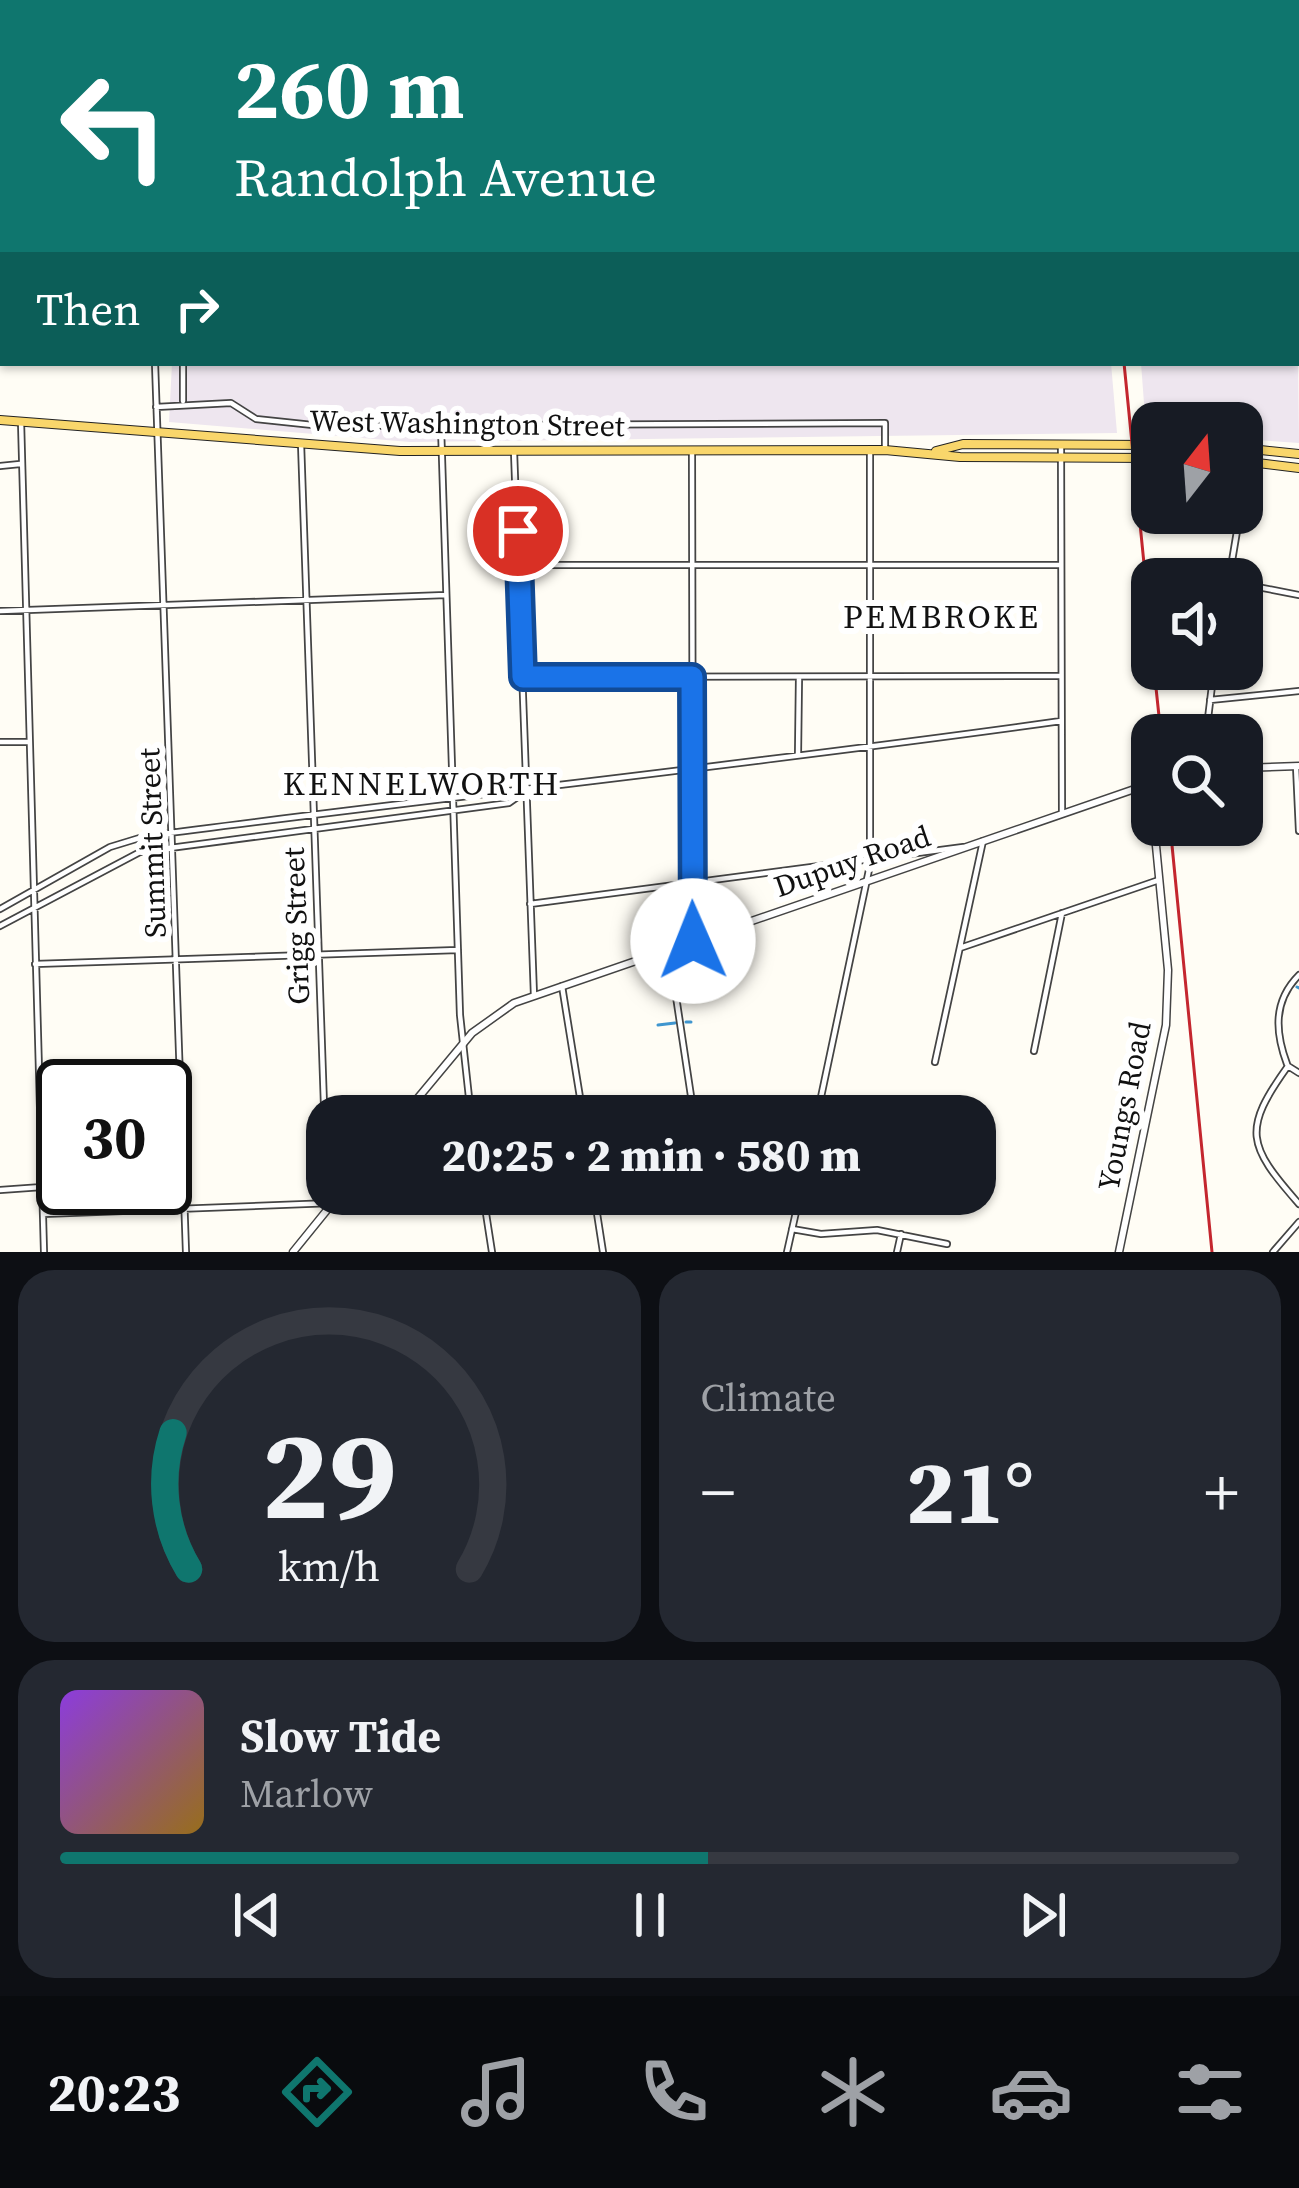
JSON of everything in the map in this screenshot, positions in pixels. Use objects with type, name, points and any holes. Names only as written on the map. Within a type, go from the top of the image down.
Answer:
[{"type":"main road","name":"West Washington Street","points":[[0,420],[442,451],[885,450],[960,457],[1131,458]]},
{"type":"main road","name":"West Washington Street","points":[[934,451],[963,444],[1131,445]]},
{"type":"main road","points":[[1263,450],[1299,454]]},
{"type":"main road","points":[[1263,463],[1299,468]]},
{"type":"street","name":"Summit Street","points":[[155,366],[180,1059]]},
{"type":"street","points":[[183,366],[183,401]]},
{"type":"street","points":[[156,406],[183,401],[231,403],[250,418],[298,425],[885,423],[885,450]]},
{"type":"street","points":[[21,421],[38,1059]]},
{"type":"street","points":[[441,426],[458,950],[468,1095]]},
{"type":"street","name":"Grigg Street","points":[[301,443],[323,1095]]},
{"type":"street","points":[[1061,444],[1062,814]]},
{"type":"street","points":[[822,1095],[871,858],[870,450]]},
{"type":"street","points":[[514,451],[534,996]]},
{"type":"street","points":[[692,451],[693,941]]},
{"type":"street","points":[[0,466],[20,464]]},
{"type":"street","points":[[519,566],[1061,565]]},
{"type":"street","points":[[1263,588],[1299,595]]},
{"type":"street","points":[[0,611],[446,595]]},
{"type":"street","points":[[523,677],[1061,676]]},
{"type":"street","points":[[798,757],[799,677]]},
{"type":"street","points":[[1208,714],[1211,690]]},
{"type":"street","points":[[1210,700],[1299,691]]},
{"type":"street","points":[[0,909],[110,848],[172,833],[1061,721]]},
{"type":"street","points":[[0,742],[27,742]]},
{"type":"street","points":[[1263,768],[1297,766],[1299,831]]},
{"type":"street","points":[[0,926],[117,860],[173,848],[509,802],[527,790]]},
{"type":"street","name":"Dupuy Road","points":[[420,1095],[462,1043],[501,1010],[1131,790]]},
{"type":"street","points":[[935,1062],[983,841]]},
{"type":"street","points":[[530,904],[968,846]]},
{"type":"street","name":"Youngs Road","points":[[1119,1252],[1166,1025],[1168,970],[1156,846]]},
{"type":"street","points":[[960,948],[1159,880]]},
{"type":"street","points":[[1034,1051],[1062,913]]},
{"type":"street","points":[[35,964],[458,950]]},
{"type":"street","points":[[669,950],[691,1095]]},
{"type":"street","points":[[1299,975],[1282,999],[1278,1021],[1288,1066],[1299,1073]]},
{"type":"street","points":[[562,986],[580,1095]]},
{"type":"street","points":[[1288,1066],[1261,1102],[1256,1128],[1263,1160],[1299,1204]]},
{"type":"street","points":[[0,1190],[36,1187]]},
{"type":"street","points":[[192,1207],[306,1204]]},
{"type":"street","points":[[43,1215],[44,1252]]},
{"type":"street","name":"Summit Street","points":[[185,1215],[187,1252]]},
{"type":"street","points":[[293,1252],[322,1215]]},
{"type":"street","points":[[486,1215],[492,1252]]},
{"type":"street","points":[[597,1215],[603,1252]]},
{"type":"street","points":[[788,1252],[796,1215]]},
{"type":"street","points":[[1273,1252],[1299,1222]]},
{"type":"street","points":[[793,1229],[901,1234],[947,1244]]},
{"type":"street","points":[[897,1252],[901,1234]]},
{"type":"shaded area","points":[[172,366],[1111,366],[1117,433],[410,442],[169,422]]},
{"type":"shaded area","points":[[1141,366],[1298,366],[1299,443],[1263,440],[1263,402],[1144,402]]},
{"type":"waterway","points":[[686,1022],[691,1022]]},
{"type":"waterway","points":[[658,1025],[675,1023]]},
{"type":"railway","points":[[1124,366],[1143,558]]},
{"type":"railway","points":[[1156,690],[1159,714]]},
{"type":"railway","points":[[1172,846],[1212,1252]]},
{"type":"district","name":"PEMBROKE","points":[[942,616]]},
{"type":"district","name":"KENNELWORTH","points":[[422,783]]},
{"type":"route","points":[[518,531],[523,677],[692,677],[693,941]]}]
